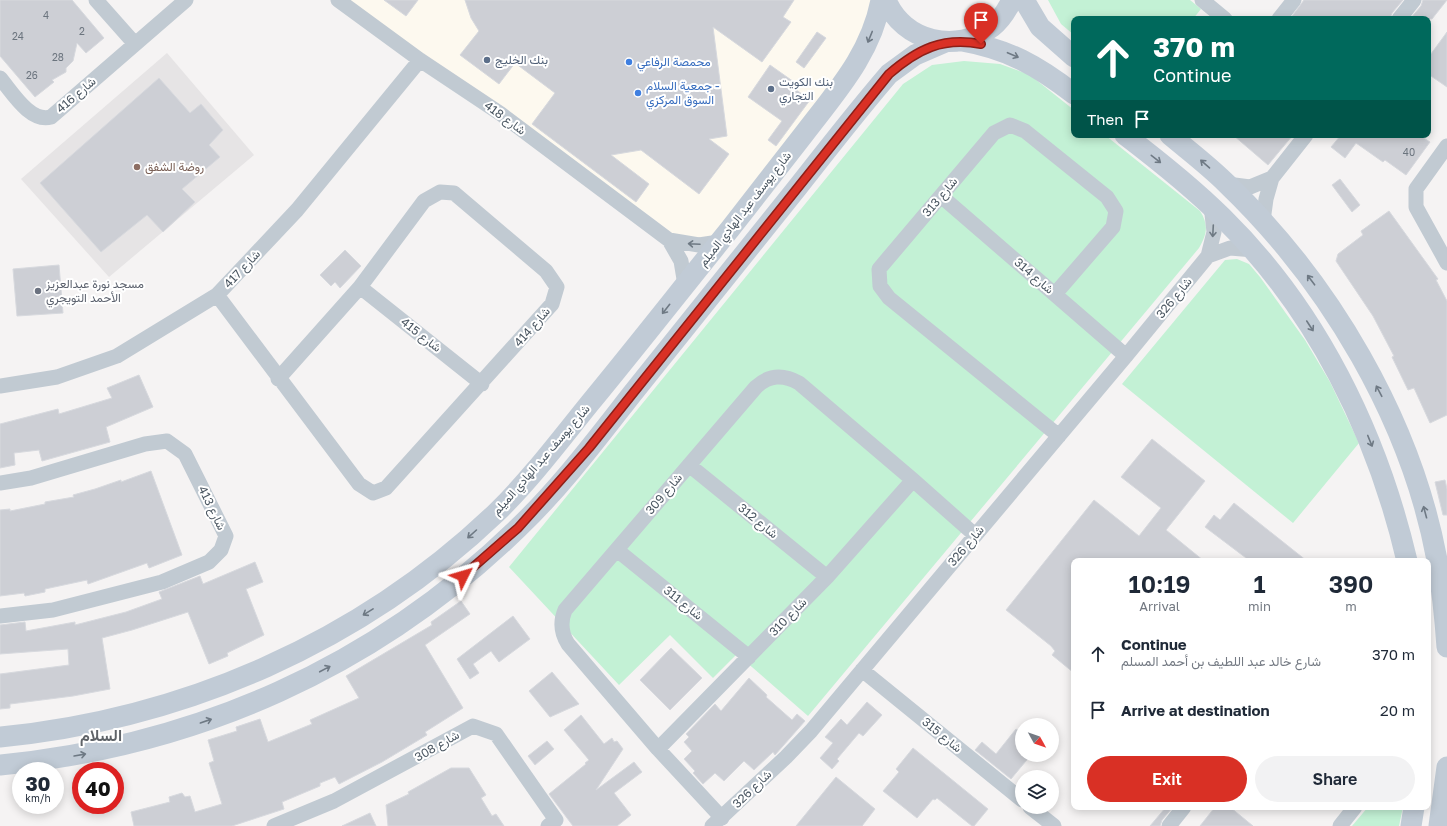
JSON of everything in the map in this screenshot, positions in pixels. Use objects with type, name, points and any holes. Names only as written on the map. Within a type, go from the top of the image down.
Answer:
[{"type":"street","points":[[96,0],[135,44]]},
{"type":"street","name":"شارع 416","points":[[0,78],[31,113],[44,119],[51,118],[186,0]]},
{"type":"street","name":"شارع 418","points":[[338,0],[420,60],[501,114],[669,240],[681,261],[685,285]]},
{"type":"street","name":"شارع يوسف عبد الهادي الميلم","points":[[0,737],[65,729],[131,716],[196,696],[262,669],[326,637],[388,599],[437,564],[513,496],[572,427],[719,242],[854,70],[870,39],[881,0]]},
{"type":"street","points":[[886,0],[889,8],[899,21],[913,32],[928,39],[999,49],[1016,56],[1046,73],[1071,92]]},
{"type":"street","points":[[0,765],[65,757],[113,748],[156,738],[226,714],[270,696],[329,667],[410,617],[491,553],[529,517],[589,448],[878,86],[906,61],[930,48],[979,36],[993,26],[1005,14],[1012,0]]},
{"type":"street","points":[[1024,0],[1040,27],[1071,54]]},
{"type":"street","points":[[1202,0],[1221,16]]},
{"type":"street","points":[[1281,16],[1294,0]]},
{"type":"street","points":[[1401,16],[1414,0]]},
{"type":"street","name":"شارع 417","points":[[0,386],[57,377],[117,356],[217,295],[297,210],[420,60]]},
{"type":"street","name":"شارع 313","points":[[1055,294],[1113,227],[1116,211],[1107,197],[1025,131],[1010,126],[994,133],[879,268],[880,286],[890,298],[1059,436]]},
{"type":"street","points":[[1129,138],[1181,179],[1210,205],[1254,250],[1300,310],[1333,365],[1373,447],[1398,524],[1406,558]]},
{"type":"street","points":[[1173,138],[1227,184],[1263,221],[1297,262],[1335,315],[1366,368],[1394,422],[1405,450],[1431,532],[1446,615],[1447,647]]},
{"type":"street","points":[[1263,221],[1266,199],[1272,178],[1304,138]]},
{"type":"street","points":[[1447,146],[1416,189],[1416,207],[1447,263]]},
{"type":"street","points":[[1227,184],[1250,187],[1272,178]]},
{"type":"street","name":"شارع 414","points":[[217,295],[278,379],[359,484],[373,493],[386,488],[482,384],[552,304],[557,287],[546,271],[454,193],[440,192],[424,201],[360,287],[278,379]]},
{"type":"street","name":"شارع 314","points":[[941,196],[1126,356]]},
{"type":"street","name":"شارع 326","points":[[717,822],[786,757],[862,670],[1126,356],[1208,256],[1214,232],[1210,205]]},
{"type":"street","name":"شارع 418","points":[[669,240],[699,245],[719,242]]},
{"type":"street","points":[[1208,256],[1230,248],[1254,250]]},
{"type":"street","name":"شارع 415","points":[[360,287],[482,384]]},
{"type":"street","name":"شارع 309","points":[[717,822],[658,749],[568,644],[562,633],[562,622],[565,610],[756,387],[769,378],[784,377],[798,383],[913,480],[975,535]]},
{"type":"street","name":"شارع 413","points":[[0,482],[31,478],[146,444],[167,441],[185,454],[226,536],[221,550],[208,562],[162,582],[53,610],[0,616]]},
{"type":"street","name":"شارع 312","points":[[689,465],[827,577]]},
{"type":"street","name":"شارع 310","points":[[658,749],[827,577],[913,480]]},
{"type":"street","points":[[513,496],[517,509],[529,517]]},
{"type":"street","points":[[410,617],[431,596],[502,534],[505,523],[496,512]]},
{"type":"street","points":[[1398,524],[1407,523],[1416,527],[1424,558]]},
{"type":"street","name":"شارع 311","points":[[617,550],[749,656]]},
{"type":"street","points":[[1431,591],[1447,664]]},
{"type":"street","name":"شارع 315","points":[[862,670],[1015,794]]},
{"type":"street","name":"شارع 308","points":[[274,826],[334,801],[473,726],[496,734],[556,820],[548,826]]},
{"type":"street","points":[[1439,826],[1447,767]]},
{"type":"street","points":[[1169,826],[1182,810]]},
{"type":"street","points":[[1340,826],[1352,810]]},
{"type":"street","points":[[1411,826],[1414,810]]},
{"type":"street","points":[[1418,810],[1420,826]]},
{"type":"street","points":[[1039,814],[1054,826]]},
{"type":"shaded area","points":[[338,0],[873,0],[854,58],[710,238],[677,237],[651,217]]},
{"type":"shaded area","name":"روضة الشفق","points":[[167,53],[254,155],[109,277],[21,179]]},
{"type":"green space","points":[[1048,0],[1190,0],[1201,9],[1195,16],[1071,16],[1071,32],[1061,24]]},
{"type":"green space","points":[[964,61],[1000,64],[1030,75],[1071,108],[1071,138],[1109,138],[1200,211],[1205,221],[1206,230],[1199,248],[808,716],[737,654],[713,678],[670,635],[619,685],[509,567],[903,84],[932,65]]},
{"type":"green space","points":[[1237,259],[1249,264],[1260,277],[1305,340],[1330,382],[1359,443],[1293,523],[1122,384],[1225,260]]},
{"type":"green space","points":[[1365,810],[1402,810],[1399,826],[1352,826]]},
{"type":"building","points":[[0,0],[72,0],[104,38],[86,53],[77,43],[73,61],[66,68],[66,72],[52,80],[54,82],[35,97],[0,56]]},
{"type":"building","points":[[384,0],[418,0],[406,16]]},
{"type":"building","name":"جمعية السلام - السوق المركزي","points":[[465,0],[794,0],[783,17],[791,22],[762,62],[713,27],[727,136],[709,139],[729,154],[699,194],[641,150],[611,155],[649,184],[636,202],[532,124],[555,93],[515,63],[499,84],[460,55],[479,31],[471,18]]},
{"type":"building","points":[[1304,0],[1403,0],[1391,16],[1292,16]]},
{"type":"building","points":[[1423,0],[1447,0],[1432,19],[1431,16],[1413,16],[1421,6]]},
{"type":"building","points":[[817,32],[826,38],[804,68],[796,62]]},
{"type":"building","points":[[1447,32],[1447,87],[1431,76],[1431,54]]},
{"type":"building","points":[[770,65],[794,82],[791,86],[810,100],[776,146],[768,140],[782,121],[748,97]]},
{"type":"building","name":"روضة الشفق","points":[[159,78],[190,113],[201,104],[223,130],[209,145],[220,157],[182,189],[195,202],[163,232],[147,215],[101,252],[40,183]]},
{"type":"building","points":[[1236,138],[1290,138],[1268,165]]},
{"type":"building","points":[[1338,138],[1424,138],[1430,142],[1406,175],[1385,160],[1383,162],[1356,143],[1345,158],[1331,147]]},
{"type":"building","points":[[1340,179],[1360,205],[1352,212],[1332,185]]},
{"type":"building","points":[[1389,211],[1438,279],[1436,280],[1447,301],[1447,415],[1430,423],[1414,388],[1408,390],[1392,357],[1394,356],[1373,316],[1336,261],[1338,254],[1363,235],[1361,231]]},
{"type":"building","points":[[345,250],[361,266],[340,288],[335,282],[331,286],[320,275]]},
{"type":"building","name":"مسجد نورة عبدالعزيز الأحمد التويجري","points":[[59,265],[63,313],[17,316],[13,269]]},
{"type":"building","points":[[139,375],[153,407],[106,427],[110,442],[42,461],[39,450],[14,453],[15,465],[0,468],[0,424],[58,409],[59,414],[112,398],[107,388]]},
{"type":"building","points":[[1152,439],[1205,481],[1166,530],[1200,558],[1071,558],[1071,671],[1052,655],[1055,651],[1051,646],[1006,610],[1094,500],[1139,536],[1161,508],[1121,477]]},
{"type":"building","points":[[151,471],[182,555],[149,568],[147,563],[88,584],[87,580],[45,589],[45,592],[25,596],[24,593],[0,596],[0,510],[10,509],[10,511],[45,504],[45,502],[74,497],[73,495],[121,480],[121,482]]},
{"type":"building","points":[[1445,480],[1447,489],[1447,515],[1443,515],[1435,482]]},
{"type":"building","points":[[1234,503],[1303,558],[1246,558],[1205,527],[1214,515],[1220,520]]},
{"type":"building","points":[[255,562],[263,582],[246,589],[264,635],[227,653],[228,656],[209,664],[188,612],[102,638],[110,689],[73,696],[10,704],[10,708],[0,709],[0,674],[69,665],[68,649],[0,654],[0,625],[25,622],[26,631],[75,622],[75,625],[126,612],[162,599],[159,592],[200,576],[203,584]]},
{"type":"building","points":[[461,601],[470,614],[425,645],[463,708],[425,732],[427,735],[382,762],[339,784],[335,777],[320,783],[320,786],[282,802],[284,809],[232,826],[134,826],[131,812],[170,802],[169,797],[182,793],[185,797],[190,796],[195,812],[222,804],[209,763],[214,761],[208,740],[237,731],[236,727],[260,719],[268,742],[312,724],[310,720],[359,698],[346,676],[432,625],[431,622]]},
{"type":"building","points":[[513,616],[530,639],[499,662],[491,651],[473,664],[479,673],[470,679],[457,659]]},
{"type":"building","points":[[671,648],[702,678],[670,710],[640,680]]},
{"type":"building","points":[[552,672],[579,704],[550,717],[529,691]]},
{"type":"building","points":[[749,678],[767,695],[766,697],[792,720],[797,714],[805,721],[775,755],[773,752],[754,770],[744,761],[724,781],[715,773],[703,784],[693,773],[695,771],[684,759],[692,751],[684,742],[689,737],[686,734],[715,704],[721,711]]},
{"type":"building","points":[[867,702],[882,715],[863,736],[859,733],[837,759],[839,761],[832,769],[820,758],[833,743],[825,737],[841,719],[847,725]]},
{"type":"building","points":[[581,715],[604,744],[612,738],[614,742],[617,741],[623,749],[596,790],[634,762],[642,772],[614,793],[631,815],[617,826],[573,826],[549,794],[589,760],[564,730]]},
{"type":"building","points":[[1015,730],[1015,762],[1025,762],[1018,770],[1015,770],[1015,774],[1011,779],[975,750],[982,742],[996,754]]},
{"type":"building","points":[[547,741],[554,749],[535,765],[528,756]]},
{"type":"building","points":[[913,748],[988,809],[974,826],[972,826],[937,798],[935,800],[933,799],[917,818],[883,791],[899,772],[896,769]]},
{"type":"building","points":[[451,768],[469,768],[486,795],[481,798],[492,816],[496,814],[504,826],[388,826],[386,805],[409,794],[408,792]]},
{"type":"building","points":[[836,777],[875,809],[862,826],[796,826]]},
{"type":"building","points":[[1163,810],[1170,810],[1162,820],[1160,826],[1150,826]]},
{"type":"building","points":[[1213,810],[1234,810],[1253,826],[1200,826]]},
{"type":"building","points":[[370,813],[376,826],[342,826]]},
{"type":"place","name":"بنك الخليج","points":[[487,60]]},
{"type":"place","name":"محمصة الرفاعي","points":[[629,62]]},
{"type":"place","name":"بنك الكويت التجاري","points":[[771,89]]},
{"type":"place","name":"جمعية السلام - السوق المركزي","points":[[638,93]]},
{"type":"place","name":"روضة الشفق","points":[[137,167]]},
{"type":"place","name":"مسجد نورة عبدالعزيز الأحمد التويجري","points":[[38,291]]},
{"type":"district","name":"السلام","points":[[101,735]]},
{"type":"route","points":[[463,576],[491,553],[529,517],[589,448],[889,74],[915,55],[945,42],[962,41],[981,44]]}]
